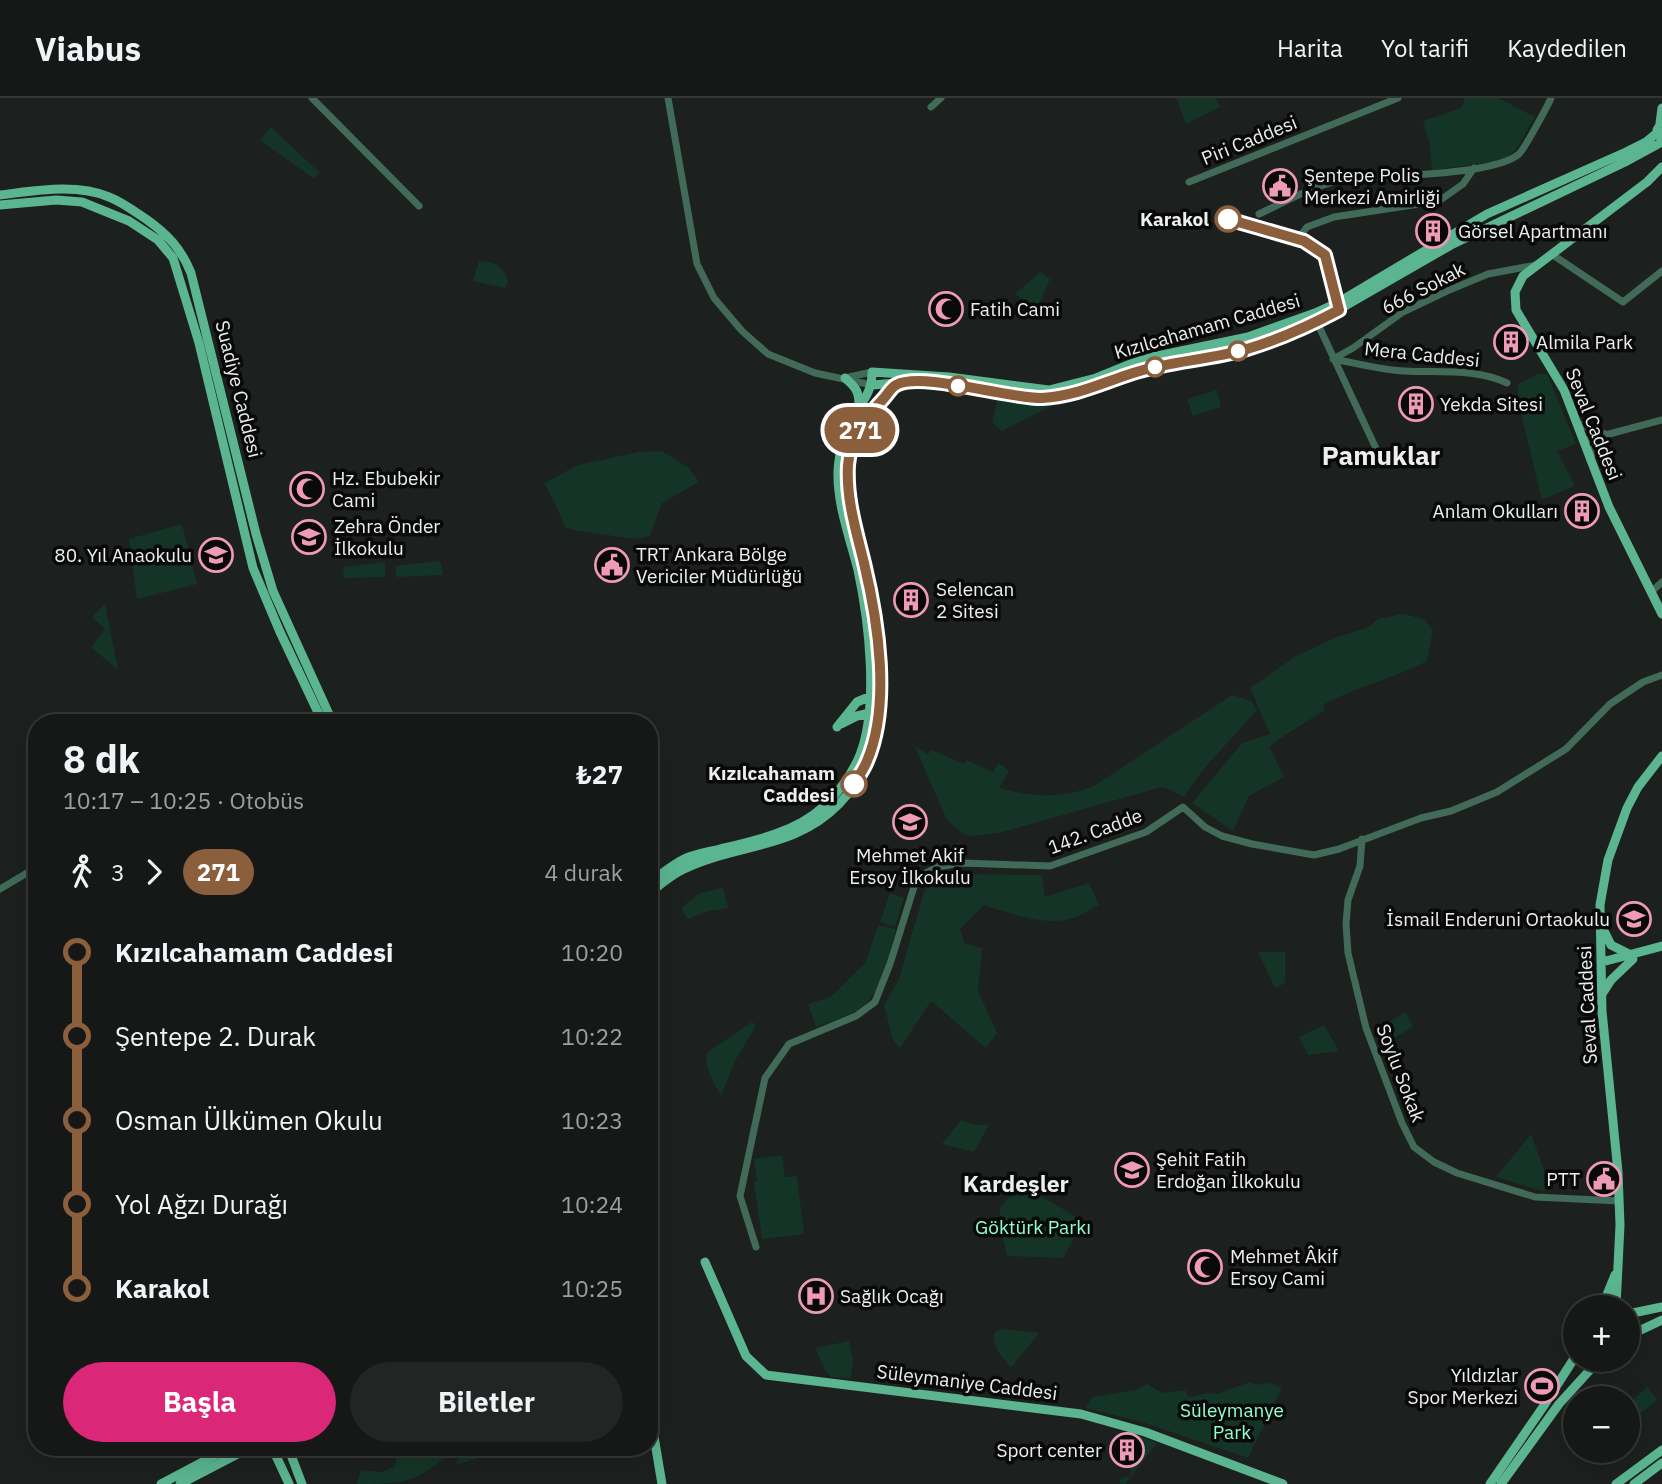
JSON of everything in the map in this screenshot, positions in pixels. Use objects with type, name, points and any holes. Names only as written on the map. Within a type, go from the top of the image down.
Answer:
[{"type":"main road","points":[[1660,138],[1662,108]]},
{"type":"main road","name":"Kızılcahamam Caddesi","points":[[872,385],[920,382],[1038,398],[1070,396],[1133,373],[1248,349],[1315,318],[1487,214],[1660,138]]},
{"type":"main road","name":"Seval Caddesi","points":[[1647,182],[1662,167]]},
{"type":"main road","name":"Seval Caddesi","points":[[1662,173],[1536,265],[1523,276],[1515,292],[1516,310],[1564,390],[1609,508],[1662,614]]},
{"type":"main road","name":"Suadiye Caddesi","points":[[0,195],[56,190],[90,192],[108,197],[163,231],[180,248],[191,273],[256,534],[273,591],[329,714]]},
{"type":"main road","name":"Suadiye Caddesi","points":[[0,205],[56,200],[82,202],[130,221],[158,240],[173,258],[200,342],[253,568],[319,714]]},
{"type":"main road","name":"Kızılcahamam Caddesi","points":[[872,372],[898,372],[1049,390],[1096,378],[1143,359],[1248,337],[1315,318]]},
{"type":"main road","points":[[658,877],[684,859],[759,839],[790,827],[822,808],[839,796],[861,753],[867,713],[874,696],[877,645],[866,575],[838,485],[838,467],[846,432],[872,385],[872,372]]},
{"type":"main road","points":[[658,887],[685,869],[769,844],[820,820],[867,761],[878,713],[870,672],[846,486],[849,457],[857,436],[869,414],[895,385],[898,372]]},
{"type":"main road","points":[[845,378],[858,393],[858,411]]},
{"type":"main road","points":[[870,672],[857,702],[837,727],[847,719],[878,713]]},
{"type":"main road","points":[[857,702],[874,696]]},
{"type":"main road","points":[[847,719],[858,723],[864,737]]},
{"type":"main road","name":"Seval Caddesi","points":[[1617,1295],[1619,1201],[1602,995],[1602,887],[1608,860],[1627,808],[1662,756]]},
{"type":"main road","points":[[694,856],[704,862]]},
{"type":"main road","points":[[1600,917],[1611,945],[1631,956]]},
{"type":"main road","points":[[1602,966],[1662,946]]},
{"type":"main road","points":[[1602,995],[1631,956]]},
{"type":"main road","name":"Süleymaniye Caddesi","points":[[705,1262],[746,1356],[766,1375],[1081,1414],[1145,1432],[1283,1484]]},
{"type":"main road","name":"Seval Caddesi","points":[[1607,1295],[1618,1267]]},
{"type":"main road","points":[[1640,1312],[1662,1307]]},
{"type":"main road","points":[[1640,1330],[1662,1320]]},
{"type":"main road","points":[[1490,1484],[1566,1372]]},
{"type":"main road","points":[[1501,1484],[1559,1404],[1588,1372]]},
{"type":"main road","points":[[1616,1484],[1662,1450]]},
{"type":"main road","points":[[161,1484],[214,1456]]},
{"type":"main road","points":[[180,1484],[234,1456]]},
{"type":"main road","points":[[276,1456],[289,1484]]},
{"type":"main road","points":[[291,1456],[302,1484]]},
{"type":"main road","points":[[657,1456],[662,1484]]},
{"type":"main road","points":[[1634,1484],[1662,1463]]},
{"type":"street","points":[[312,98],[419,206]]},
{"type":"street","points":[[668,98],[697,264],[715,298],[742,331],[768,354],[815,373],[872,385]]},
{"type":"street","points":[[931,107],[941,98]]},
{"type":"street","name":"Piri Caddesi","points":[[1189,181],[1398,98]]},
{"type":"street","points":[[1259,214],[1335,182],[1502,164],[1520,153],[1551,98]]},
{"type":"street","points":[[1298,239],[1307,228],[1334,217],[1439,201],[1454,192],[1474,168]]},
{"type":"street","points":[[1553,254],[1623,302],[1662,271]]},
{"type":"street","name":"666 Sokak","points":[[1333,359],[1403,312],[1447,290],[1488,274],[1536,265]]},
{"type":"street","points":[[1315,318],[1380,457]]},
{"type":"street","name":"Mera Caddesi","points":[[1333,359],[1401,371],[1466,373],[1497,378],[1507,383]]},
{"type":"street","points":[[845,378],[872,372]]},
{"type":"street","points":[[1583,441],[1662,420]]},
{"type":"street","points":[[1575,421],[1588,429],[1605,434]]},
{"type":"street","points":[[1590,461],[1595,445],[1605,434]]},
{"type":"street","points":[[1651,592],[1662,582]]},
{"type":"street","name":"142. Cadde","points":[[756,1247],[740,1196],[765,1078],[789,1044],[856,1016],[875,1002],[914,887],[924,874],[937,867],[962,863],[1051,866],[1146,832],[1183,807],[1205,827],[1222,835],[1300,853],[1314,855],[1326,852],[1421,818],[1451,811],[1497,792],[1566,749],[1611,704],[1643,682],[1662,675]]},
{"type":"street","name":"Soylu Sokak","points":[[1362,839],[1360,866],[1348,900],[1348,953],[1366,1028],[1402,1123],[1414,1147],[1434,1162],[1457,1173],[1535,1197],[1619,1201]]},
{"type":"street","points":[[0,889],[28,872]]},
{"type":"green space","points":[[1176,98],[1216,98],[1220,107],[1186,124]]},
{"type":"green space","points":[[1465,98],[1498,98],[1535,117],[1515,151],[1501,161],[1432,170],[1430,145],[1423,121],[1461,108]]},
{"type":"green space","points":[[271,127],[320,173],[313,178],[260,140]]},
{"type":"green space","points":[[479,261],[489,262],[501,269],[507,277],[505,288],[473,281]]},
{"type":"green space","points":[[1040,272],[1050,279],[1037,309],[1015,294]]},
{"type":"green space","points":[[1538,374],[1547,374],[1576,444],[1557,451],[1575,486],[1542,500],[1518,401],[1518,384]]},
{"type":"green space","points":[[1217,390],[1221,407],[1193,416],[1187,399]]},
{"type":"green space","points":[[998,398],[1055,404],[1002,431],[992,422]]},
{"type":"green space","points":[[662,451],[689,468],[699,482],[662,503],[650,536],[634,539],[565,527],[544,483],[578,465],[639,452]]},
{"type":"green space","points":[[182,524],[197,584],[137,599],[129,539]]},
{"type":"green space","points":[[440,561],[443,575],[397,577],[395,566]]},
{"type":"green space","points":[[385,562],[385,577],[344,578],[343,567]]},
{"type":"green space","points":[[105,604],[118,670],[91,647],[105,629],[92,617]]},
{"type":"green space","points":[[1403,614],[1424,619],[1433,630],[1427,661],[1323,705],[1325,710],[1273,743],[1270,748],[1284,777],[1249,796],[1233,831],[1192,803],[1242,743],[1270,734],[1250,688],[1296,656],[1335,638],[1369,627],[1378,619]]},
{"type":"green space","points":[[1232,695],[1251,701],[1257,710],[1202,771],[1184,797],[1164,787],[1158,788],[999,833],[970,836],[962,833],[947,820],[915,747],[928,754],[932,750],[964,764],[966,760],[993,772],[999,763],[1009,771],[999,788],[1035,795],[1058,795],[1094,786]]},
{"type":"green space","points":[[963,874],[1042,875],[1045,897],[1089,883],[1099,905],[1073,918],[1052,921],[1028,918],[984,905],[960,929],[965,944],[982,948],[978,991],[997,1033],[986,1048],[931,1001],[900,1048],[893,1040],[884,1005],[899,979],[924,892],[931,883]]},
{"type":"green space","points":[[723,888],[728,908],[705,912],[688,919],[681,908],[700,893]]},
{"type":"green space","points":[[890,893],[904,898],[895,927],[880,922]]},
{"type":"green space","points":[[878,925],[896,929],[883,974],[873,996],[856,1011],[816,1027],[808,1004],[831,997],[866,962]]},
{"type":"green space","points":[[1258,952],[1285,952],[1285,983],[1275,988]]},
{"type":"green space","points":[[1406,1012],[1413,1027],[1382,1045],[1378,1028]]},
{"type":"green space","points":[[752,1022],[756,1026],[736,1059],[721,1096],[708,1069],[708,1052]]},
{"type":"green space","points":[[1324,1025],[1339,1051],[1308,1055],[1299,1037]]},
{"type":"green space","points":[[961,1120],[976,1125],[989,1125],[974,1152],[942,1144]]},
{"type":"green space","points":[[1531,1134],[1548,1181],[1547,1189],[1542,1191],[1496,1177]]},
{"type":"green space","points":[[782,1155],[785,1177],[797,1176],[804,1234],[762,1239],[754,1182],[757,1181],[754,1159]]},
{"type":"green space","name":"Göktürk Parkı","points":[[1016,1191],[1034,1194],[1083,1221],[1063,1258],[1007,1256],[999,1220],[1001,1206]]},
{"type":"green space","points":[[1003,1329],[1039,1333],[1011,1368],[994,1342],[995,1332]]},
{"type":"green space","points":[[849,1341],[853,1361],[851,1378],[831,1377],[815,1348]]},
{"type":"green space","name":"Süleymanye Park","points":[[1250,1382],[1255,1385],[1270,1383],[1282,1388],[1248,1458],[1145,1423],[1086,1408],[1092,1397],[1136,1390],[1147,1384],[1162,1393],[1185,1390],[1189,1397],[1217,1394]]},
{"type":"green space","points":[[1647,1387],[1658,1400],[1640,1414],[1640,1393]]},
{"type":"green space","points":[[1137,1435],[1157,1443],[1125,1484],[1121,1484],[1119,1479],[1131,1476],[1130,1465],[1142,1460]]},
{"type":"green space","points":[[397,1456],[447,1456],[412,1479],[357,1484],[361,1470],[382,1472],[395,1466]]},
{"type":"green space","points":[[462,1456],[486,1456],[458,1464],[456,1462]]},
{"type":"bus line","name":"271","points":[[854,784],[867,761],[877,724],[880,681],[870,595],[846,486],[849,457],[869,414],[895,385],[908,383],[961,386],[1038,398],[1070,396],[1133,373],[1248,349],[1317,322],[1339,310],[1325,255],[1304,241],[1228,219]]},
{"type":"place","name":"Şentepe Polis Merkezi Amirliği","points":[[1280,186]]},
{"type":"place","name":"Karakol","points":[[1228,219]]},
{"type":"place","name":"Görsel Apartmanı","points":[[1433,231]]},
{"type":"place","name":"Fatih Cami","points":[[946,309]]},
{"type":"place","name":"Almila Park","points":[[1511,342]]},
{"type":"place","name":"Yekda Sitesi","points":[[1416,404]]},
{"type":"place","name":"Hz. Ebubekir Cami","points":[[307,489]]},
{"type":"place","name":"Anlam Okulları","points":[[1582,511]]},
{"type":"place","name":"Zehra Önder İlkokulu","points":[[309,537]]},
{"type":"place","name":"80. Yıl Anaokulu","points":[[216,555]]},
{"type":"place","name":"TRT Ankara Bölge Vericiler Müdürlüğü","points":[[612,565]]},
{"type":"place","name":"Selencan 2 Sitesi","points":[[911,600]]},
{"type":"place","name":"Kızılcahamam Caddesi","points":[[854,784]]},
{"type":"place","name":"Mehmet Akif Ersoy İlkokulu","points":[[910,822]]},
{"type":"place","name":"İsmail Enderuni Ortaokulu","points":[[1634,919]]},
{"type":"place","name":"Şehit Fatih Erdoğan İlkokulu","points":[[1132,1170]]},
{"type":"place","name":"PTT","points":[[1604,1179]]},
{"type":"place","name":"Mehmet Âkif Ersoy Cami","points":[[1205,1267]]},
{"type":"place","name":"Sağlık Ocağı","points":[[816,1296]]},
{"type":"place","name":"Yıldızlar Spor Merkezi","points":[[1542,1386]]},
{"type":"place","name":"Sport center","points":[[1127,1450]]},
{"type":"district","name":"Pamuklar","points":[[1381,456]]},
{"type":"district","name":"Kardeşler","points":[[1016,1184]]}]
